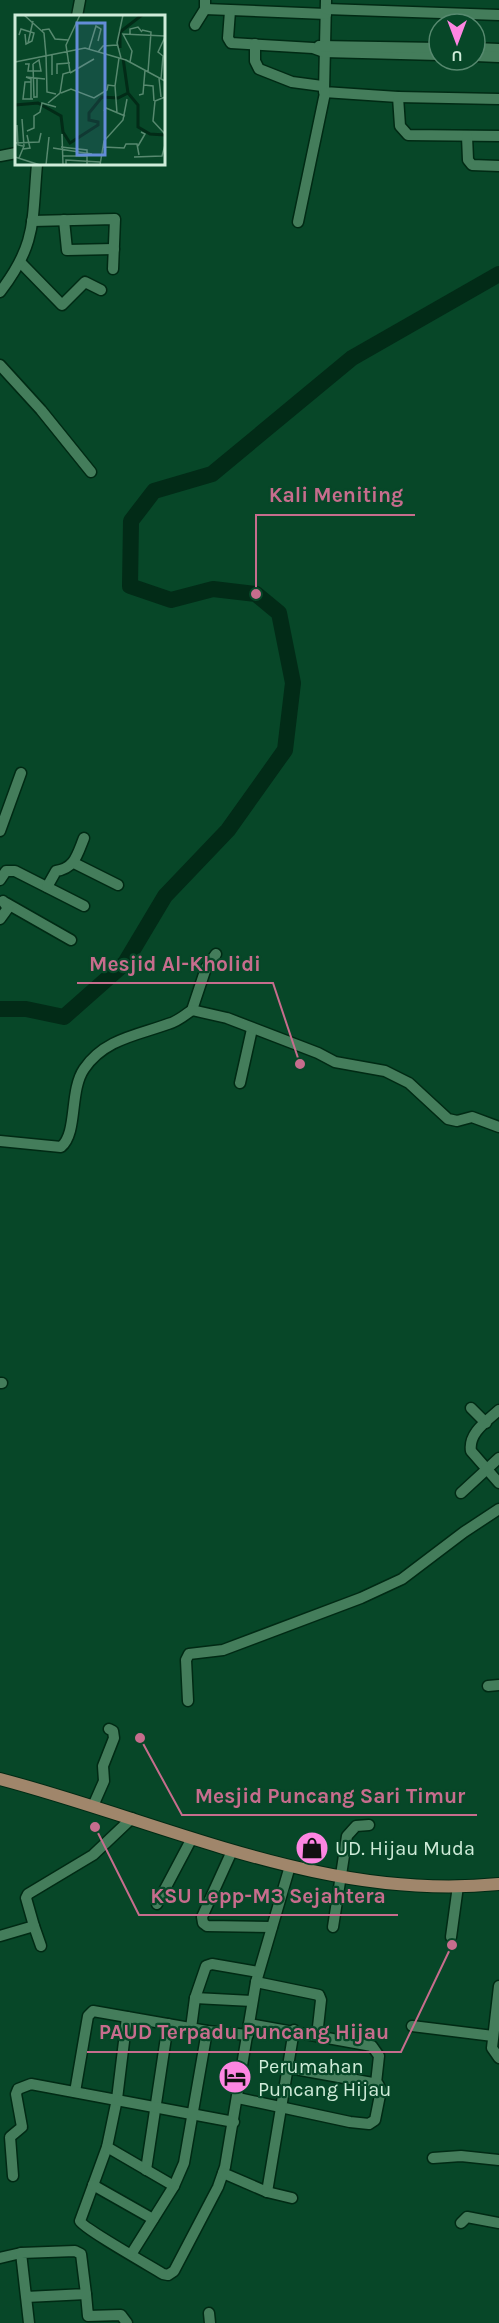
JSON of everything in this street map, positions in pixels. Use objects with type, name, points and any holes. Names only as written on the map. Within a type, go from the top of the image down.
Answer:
[{"type":"main road","points":[[0,1779],[132,1818],[231,1851],[290,1866],[339,1876],[424,1886],[458,1887],[499,1884]]},
{"type":"street","points":[[77,15],[80,0]]},
{"type":"street","points":[[195,25],[205,4],[230,10],[326,8],[499,15]]},
{"type":"street","points":[[298,222],[323,90],[321,48],[326,8]]},
{"type":"street","points":[[230,10],[230,41],[427,54]]},
{"type":"street","points":[[255,44],[255,61],[259,69],[292,82],[323,90],[398,98],[499,99]]},
{"type":"street","points":[[321,48],[427,48]]},
{"type":"street","points":[[398,98],[400,126],[405,134],[499,136]]},
{"type":"street","points":[[467,136],[468,160],[472,165],[499,166]]},
{"type":"street","points":[[0,156],[15,153]]},
{"type":"street","points":[[0,292],[21,263],[29,243],[37,165]]},
{"type":"street","points":[[32,221],[115,219],[113,269]]},
{"type":"street","points":[[64,220],[67,250],[114,249]]},
{"type":"street","points":[[21,263],[62,304],[85,282],[101,290]]},
{"type":"street","points":[[0,365],[41,410],[91,472]]},
{"type":"street","points":[[0,831],[21,773]]},
{"type":"street","points":[[47,887],[56,871],[66,870],[74,863],[84,838]]},
{"type":"street","points":[[74,863],[118,885]]},
{"type":"street","points":[[0,880],[6,871],[10,870],[84,906]]},
{"type":"street","points":[[0,919],[8,910],[3,901]]},
{"type":"street","points":[[3,901],[71,940]]},
{"type":"street","points":[[0,1141],[55,1149],[62,1147],[69,1137],[74,1088],[90,1061],[125,1037],[170,1024],[192,1010],[206,968],[216,954]]},
{"type":"street","points":[[192,1010],[214,1014],[318,1053],[335,1062],[394,1074],[409,1083],[450,1120],[472,1117],[499,1127]]},
{"type":"street","points":[[240,1083],[252,1029]]},
{"type":"street","points":[[471,1408],[486,1423]]},
{"type":"street","points":[[499,1410],[473,1434],[470,1446],[471,1451],[499,1483]]},
{"type":"street","points":[[461,1493],[499,1458]]},
{"type":"street","points":[[188,1701],[186,1660],[189,1654],[223,1650],[361,1599],[402,1579],[464,1532],[499,1509]]},
{"type":"street","points":[[93,1806],[104,1781],[103,1764],[115,1737],[113,1731],[108,1729]]},
{"type":"street","points":[[41,1946],[26,1898],[28,1894],[93,1855],[132,1818]]},
{"type":"street","points":[[333,1928],[339,1876],[350,1831],[356,1826],[369,1825]]},
{"type":"street","points":[[157,1904],[192,1838]]},
{"type":"street","points":[[231,1851],[202,1917],[203,1923],[207,1926],[272,1927]]},
{"type":"street","points":[[127,2017],[117,2099],[107,2147],[80,2215],[80,2223],[163,2274],[174,2271],[223,2173],[234,2122],[257,1977],[290,1866]]},
{"type":"street","points":[[451,1937],[458,1887]]},
{"type":"street","points":[[0,1936],[34,1926]]},
{"type":"street","points":[[190,2028],[195,1998],[204,1970],[208,1965],[318,1994],[321,2000],[317,2036]]},
{"type":"street","points":[[499,1986],[493,2036],[493,2051],[499,2058]]},
{"type":"street","points":[[195,1998],[252,2001]]},
{"type":"street","points":[[70,2091],[87,2018],[95,2010],[207,2031],[294,2030],[375,2048],[379,2056],[376,2083],[381,2090],[376,2118],[371,2123],[350,2122],[238,2098]]},
{"type":"street","points":[[146,2170],[168,2024]]},
{"type":"street","points":[[412,2026],[493,2036]]},
{"type":"street","points":[[267,2192],[283,2108],[294,2030]]},
{"type":"street","points":[[132,2253],[174,2186],[186,2156],[207,2031]]},
{"type":"street","points":[[289,2068],[376,2083]]},
{"type":"street","points":[[13,2176],[10,2138],[22,2127],[17,2092],[31,2084],[234,2122]]},
{"type":"street","points":[[107,2147],[174,2186]]},
{"type":"street","points":[[433,2158],[462,2156],[499,2160]]},
{"type":"street","points":[[223,2173],[267,2192],[292,2198]]},
{"type":"street","points":[[93,2185],[153,2219]]},
{"type":"street","points":[[461,2223],[467,2217],[499,2223]]},
{"type":"street","points":[[0,2258],[21,2253],[78,2251],[82,2256],[88,2316],[121,2315],[127,2323]]},
{"type":"street","points":[[21,2253],[29,2323]]},
{"type":"street","points":[[26,2297],[86,2294]]},
{"type":"waterway","points":[[0,1009],[26,1009],[64,1017],[125,963],[165,896],[228,830],[285,750],[293,683],[279,613],[256,594],[213,589],[171,600],[130,586],[131,521],[154,491],[212,474],[352,358],[499,274]]},
{"type":"place","name":"Kali Meniting","points":[[256,594]]},
{"type":"place","name":"Mesjid Al-Kholidi","points":[[300,1064]]},
{"type":"place","name":"Mesjid Puncang Sari Timur","points":[[140,1738]]},
{"type":"place","name":"KSU Lepp-M3 Sejahtera","points":[[95,1827]]},
{"type":"place","name":"UD. Hijau Muda","points":[[312,1848]]},
{"type":"place","name":"PAUD Terpadu Puncang Hijau","points":[[452,1945]]},
{"type":"place","name":"Perumahan Puncang Hijau","points":[[235,2077]]}]
